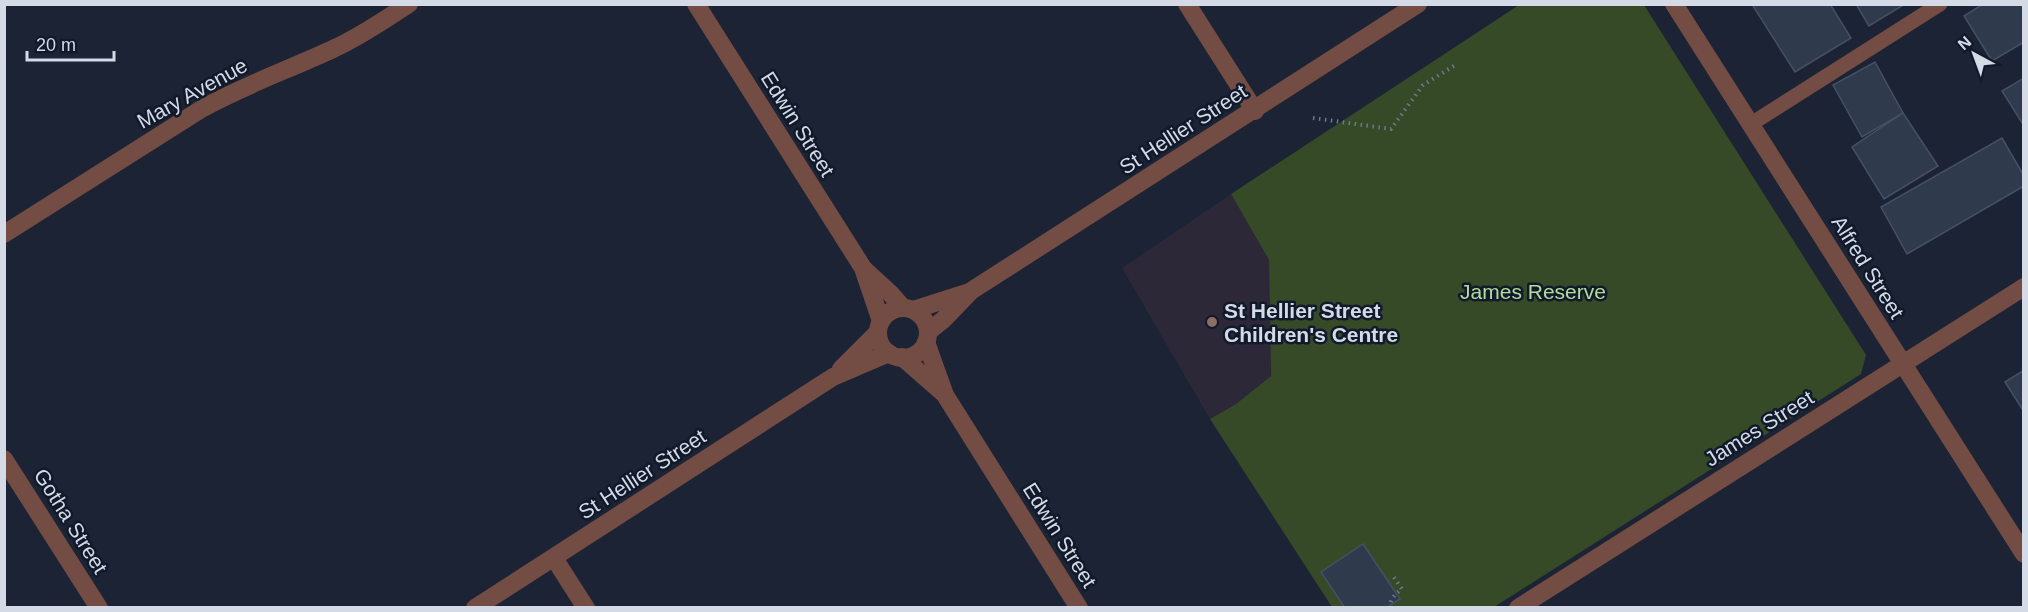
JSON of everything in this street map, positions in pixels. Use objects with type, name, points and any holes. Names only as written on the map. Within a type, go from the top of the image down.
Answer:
[{"type":"street","name":"Mary Avenue","points":[[4,234],[203,108],[228,94],[343,44],[408,4]]},
{"type":"street","name":"Edwin Street","points":[[696,4],[863,268],[908,309]]},
{"type":"street","points":[[1187,4],[1255,111]]},
{"type":"street","name":"St Hellier Street","points":[[927,337],[971,291],[1255,111],[1418,4]]},
{"type":"street","name":"Alfred Street","points":[[1674,4],[2024,554]]},
{"type":"street","name":"Edwin Street","points":[[863,268],[880,326]]},
{"type":"street","name":"James Street","points":[[1518,608],[2024,287]]},
{"type":"street","name":"St Hellier Street","points":[[908,309],[971,291]]},
{"type":"street","points":[[894,309],[908,309],[924,319],[927,337],[916,354],[896,355],[883,347],[880,326],[894,309]]},
{"type":"street","name":"St Hellier Street","points":[[833,377],[880,326]]},
{"type":"street","name":"Edwin Street","points":[[927,337],[945,395],[1079,608]]},
{"type":"street","name":"Edwin Street","points":[[896,355],[945,395]]},
{"type":"street","name":"St Hellier Street","points":[[475,608],[833,377],[896,355]]},
{"type":"street","name":"Gotha Street","points":[[4,459],[99,608]]},
{"type":"street","points":[[554,558],[586,608]]},
{"type":"lane","points":[[1751,124],[1940,4]]},
{"type":"path","points":[[1313,118],[1391,129],[1423,85],[1457,64]]},
{"type":"path","points":[[1390,608],[1390,602],[1395,594],[1402,589],[1393,576]]},
{"type":"shaded area","name":"St Hellier Street Children's Centre","points":[[1231,194],[1269,260],[1271,376],[1236,404],[1210,419],[1122,268]]},
{"type":"green space","name":"James Reserve","points":[[1519,5],[1644,5],[1866,355],[1861,374],[1494,607],[1332,607],[1210,419],[1236,404],[1271,376],[1269,260],[1231,194]]},
{"type":"building","points":[[1756,4],[1830,4],[1851,38],[1795,72],[1753,6]]},
{"type":"building","points":[[1856,4],[1905,4],[1869,26]]},
{"type":"building","points":[[1983,4],[2024,4],[2024,42],[1992,61],[1964,16]]},
{"type":"building","points":[[1875,62],[1903,113],[1862,137],[1833,85]]},
{"type":"building","points":[[2024,78],[2024,126],[2002,91]]},
{"type":"building","points":[[1903,113],[1938,166],[1884,199],[1852,147]]},
{"type":"building","points":[[2002,138],[2024,176],[2024,186],[1907,254],[1881,207]]},
{"type":"building","points":[[2024,370],[2024,412],[2005,382]]},
{"type":"building","points":[[1363,544],[1400,599],[1386,608],[1345,608],[1321,572]]},
{"type":"place","name":"St Hellier Street Children's Centre","points":[[1212,322]]}]
